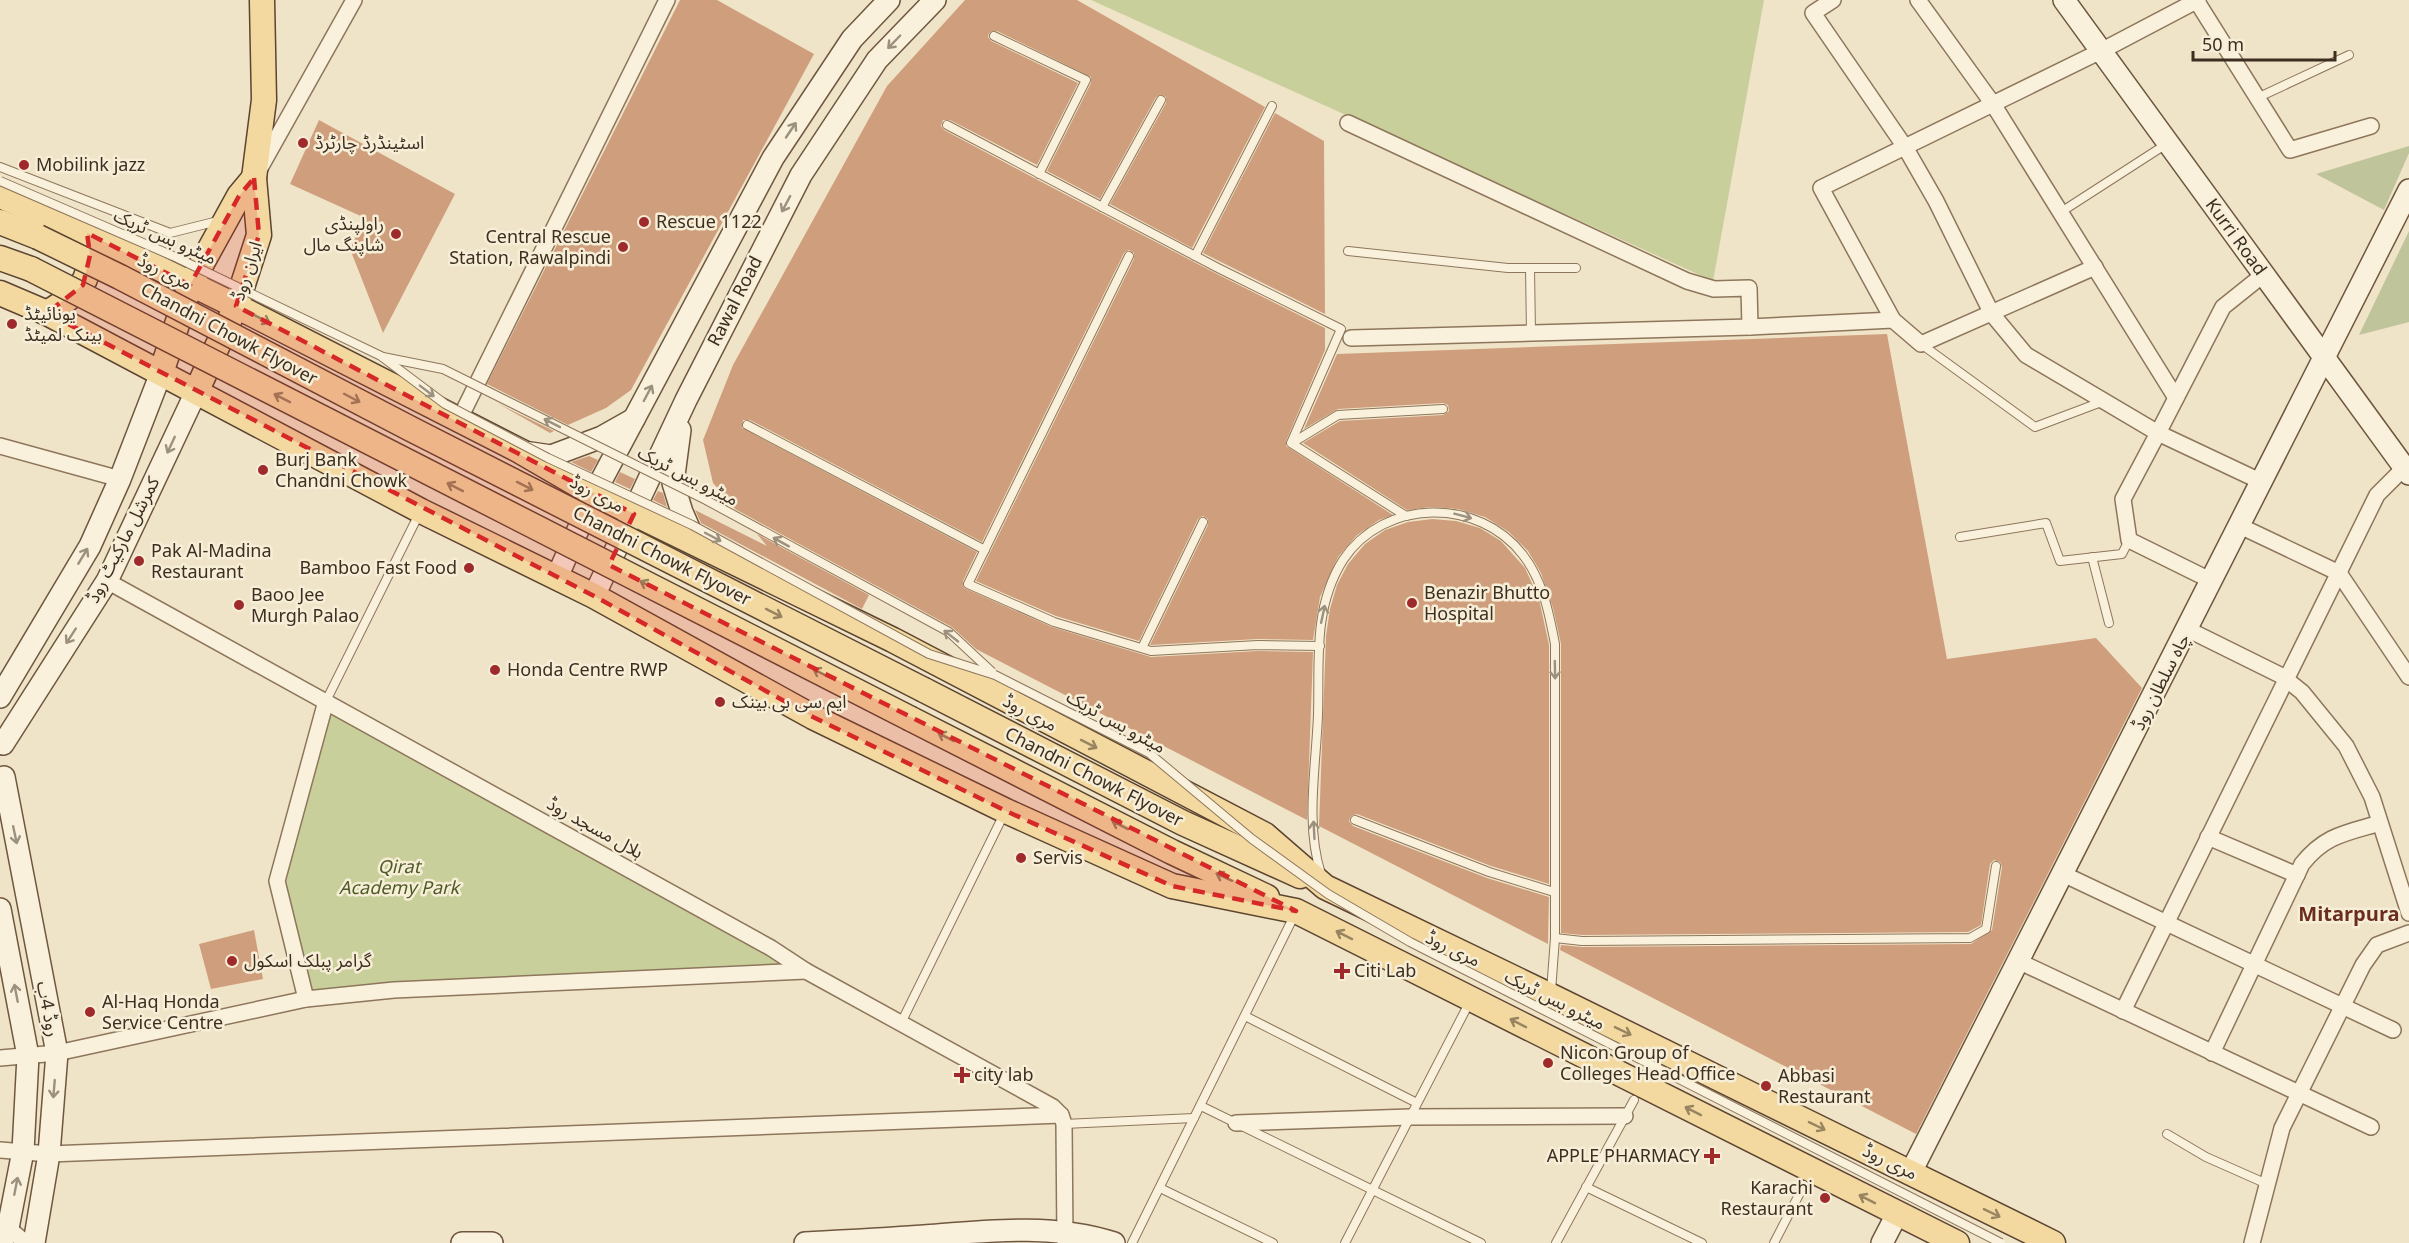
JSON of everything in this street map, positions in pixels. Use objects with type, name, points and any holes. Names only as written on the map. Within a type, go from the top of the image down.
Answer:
[{"type":"main road","name":"ایران روڈ","points":[[196,392],[236,306],[259,235],[255,178],[264,100],[262,0]]},
{"type":"main road","name":"Rawal Road","points":[[557,577],[594,494],[773,158],[852,39],[889,0]]},
{"type":"main road","name":"Rawal Road","points":[[594,597],[686,399],[801,175],[877,60],[935,0]]},
{"type":"main road","name":"Kurri Road","points":[[2064,0],[2407,471]]},
{"type":"main road","name":"ایران روڈ","points":[[161,373],[190,285],[239,196],[255,178]]},
{"type":"main road","name":"چاہ سلطان روڈ","points":[[1911,1172],[2409,190]]},
{"type":"main road","name":"مری روڈ","points":[[0,196],[87,233],[236,306],[520,451],[594,494],[892,640],[1265,835],[1324,887],[2053,1243]]},
{"type":"main road","name":"Chandni Chowk Flyover","points":[[0,222],[38,237],[120,277],[411,429],[1183,823],[1324,887]]},
{"type":"main road","points":[[47,313],[70,298],[83,285],[88,272],[90,255],[87,233]]},
{"type":"main road","name":"Chandni Chowk Flyover","points":[[0,258],[31,269],[1172,852],[1296,911]]},
{"type":"main road","name":"مری روڈ","points":[[0,293],[47,313],[421,511],[557,577],[813,717],[1006,811],[1172,886],[1296,911],[1957,1243]]},
{"type":"main road","name":"کمرشل مارکیٹ روڈ","points":[[0,697],[90,546],[120,479],[161,373]]},
{"type":"main road","name":"کمرشل مارکیٹ روڈ","points":[[2,742],[106,581],[196,392]]},
{"type":"main road","points":[[686,399],[676,450],[673,483],[682,512],[697,545]]},
{"type":"main road","points":[[520,451],[551,456],[602,437],[635,418]]},
{"type":"main road","name":"روڈ 4ب","points":[[2,742],[7,755],[7,766],[2,780],[57,1053],[49,1154],[33,1243]]},
{"type":"main road","name":"روڈ 4ب","points":[[0,909],[28,1056],[23,1151],[3,1233]]},
{"type":"main road","points":[[1882,1243],[1896,1214]]},
{"type":"main road","points":[[805,1243],[900,1240],[1007,1230],[1065,1238],[1097,1238],[1114,1243]]},
{"type":"main road","points":[[462,1243],[492,1243]]},
{"type":"street","points":[[255,178],[354,0]]},
{"type":"street","points":[[459,420],[667,0]]},
{"type":"street","points":[[1833,0],[1813,13],[1905,147],[1936,201],[1992,314],[2026,355],[2158,433],[2262,482]]},
{"type":"street","points":[[2095,267],[1921,344],[1893,320],[1821,188],[2101,51],[2197,0],[2290,150],[2371,126]]},
{"type":"street","points":[[1924,2],[1993,104],[2176,398]]},
{"type":"street","points":[[1347,123],[1687,281],[1714,289],[1749,288],[1750,327]]},
{"type":"street","points":[[2212,581],[2129,540],[2123,499],[2223,308],[2263,274]]},
{"type":"street","points":[[1351,338],[1750,327],[1893,320]]},
{"type":"street","points":[[0,446],[120,479]]},
{"type":"street","points":[[2123,1011],[2377,495],[2407,471]]},
{"type":"street","points":[[2240,526],[2339,573],[2409,677]]},
{"type":"street","name":"ہلال مسجد روڈ","points":[[106,581],[771,948],[806,971],[1053,1107],[1062,1119]]},
{"type":"street","points":[[2187,629],[2287,680],[2302,692],[2346,746],[2372,796],[2409,913]]},
{"type":"street","points":[[306,999],[277,881],[326,701]]},
{"type":"street","points":[[2212,1053],[2297,875],[2315,848],[2334,837],[2380,823]]},
{"type":"street","points":[[2208,837],[2297,875]]},
{"type":"street","points":[[2063,874],[2393,1030]]},
{"type":"street","points":[[2252,1243],[2282,1128],[2363,965],[2377,945],[2409,933]]},
{"type":"street","points":[[2018,961],[2371,1127]]},
{"type":"street","points":[[0,1058],[57,1053],[306,999],[394,990],[806,971]]},
{"type":"street","points":[[1236,1123],[1410,1117],[1625,1116]]},
{"type":"street","points":[[0,1150],[49,1154],[1062,1119],[1065,1238]]},
{"type":"street","points":[[3,1233],[26,1243]]},
{"type":"lane","points":[[994,36],[1086,80],[1039,174]]},
{"type":"lane","points":[[2257,98],[2349,55]]},
{"type":"lane","points":[[1102,207],[1161,100]]},
{"type":"lane","points":[[1195,256],[1272,106]]},
{"type":"lane","points":[[947,125],[1195,256],[1341,329],[1291,443]]},
{"type":"lane","points":[[2061,212],[2168,143]]},
{"type":"lane","points":[[0,166],[170,233],[226,218]]},
{"type":"lane","name":"میٹرو بس ٹریک","points":[[0,181],[173,256],[381,356],[445,404],[506,436],[692,525],[929,654],[995,675],[1149,753],[1252,839],[1328,894],[1410,942],[2001,1243]]},
{"type":"lane","points":[[1348,251],[1508,268],[1576,268]]},
{"type":"lane","points":[[1129,256],[968,584],[1054,622],[1151,651],[1258,645],[1320,646]]},
{"type":"lane","points":[[1530,268],[1531,333]]},
{"type":"lane","points":[[1921,344],[2035,427],[2104,401]]},
{"type":"lane","name":"میٹرو بس ٹریک","points":[[381,356],[443,369],[706,500],[949,632],[995,675]]},
{"type":"lane","points":[[1291,443],[1338,415],[1443,409]]},
{"type":"lane","points":[[747,425],[985,550]]},
{"type":"lane","points":[[1291,443],[1406,516]]},
{"type":"lane","points":[[326,701],[421,511]]},
{"type":"lane","points":[[1324,887],[1315,856],[1313,825],[1321,624],[1332,580],[1344,558],[1365,536],[1396,518],[1422,512],[1444,512],[1479,520],[1511,541],[1535,572],[1550,619],[1554,644],[1555,938],[1551,996]]},
{"type":"lane","points":[[1142,648],[1203,522]]},
{"type":"lane","points":[[1959,537],[2046,523],[2060,561],[2122,554],[2129,540]]},
{"type":"lane","points":[[2092,557],[2109,623]]},
{"type":"lane","points":[[901,1023],[1006,811]]},
{"type":"lane","points":[[1355,820],[1424,849],[1554,892]]},
{"type":"lane","points":[[1555,938],[1582,941],[1970,938],[1986,929],[1996,866]]},
{"type":"lane","points":[[1132,1243],[1296,911]]},
{"type":"lane","points":[[1345,1243],[1466,1009]]},
{"type":"lane","points":[[1245,1016],[1417,1103]]},
{"type":"lane","points":[[1556,1243],[1634,1100]]},
{"type":"lane","points":[[1201,1106],[1481,1243]]},
{"type":"lane","points":[[1062,1119],[1194,1118]]},
{"type":"lane","points":[[2167,1134],[2206,1157],[2267,1184]]},
{"type":"lane","points":[[1774,1243],[1804,1185]]},
{"type":"lane","points":[[1586,1187],[1701,1243]]},
{"type":"lane","points":[[1160,1188],[1273,1243]]},
{"type":"highlighted area","points":[[254,178],[259,235],[236,306],[634,514],[609,565],[1296,911],[1172,886],[1006,811],[813,717],[594,596],[47,313],[83,285],[90,255],[87,233],[190,285],[239,196]]},
{"type":"green space","points":[[1091,0],[1764,0],[1713,281]]},
{"type":"green space","points":[[2409,146],[2409,153],[2384,210],[2316,174]]},
{"type":"green space","points":[[2409,231],[2409,322],[2359,335]]},
{"type":"green space","name":"Qirat Academy Park","points":[[326,701],[806,971],[306,999],[277,881]]},
{"type":"building","name":"Rescue 1122","points":[[680,0],[717,0],[814,54],[631,390],[606,408],[568,425],[487,384]]},
{"type":"building","points":[[965,0],[1077,0],[1265,107],[1192,248],[1110,204],[1166,103],[1166,97],[1163,95],[1156,97],[1100,199],[1047,171],[1091,83],[1091,77],[997,31],[989,33],[988,37],[991,41],[1078,83],[1037,165],[950,120],[943,120],[941,126],[944,130],[1036,179],[1325,328],[1325,350],[1286,441],[1286,446],[1393,515],[1379,520],[1357,535],[1338,557],[1320,597],[1313,640],[1258,639],[1150,645],[1208,525],[1208,519],[1203,516],[1198,519],[1139,641],[1056,616],[976,581],[1134,259],[1134,253],[1129,250],[1124,253],[982,542],[750,420],[743,420],[742,428],[977,552],[963,581],[964,588],[1052,627],[1151,657],[1258,651],[1313,652],[1307,820],[976,649],[952,627],[735,509],[713,483],[703,440],[733,365],[887,86]]},
{"type":"building","points":[[1275,113],[1324,141],[1325,314],[1203,253]]},
{"type":"building","name":"راولپنڈی شاپنگ مال","points":[[319,120],[455,194],[383,333],[350,249],[365,218],[290,184]]},
{"type":"building","points":[[1887,334],[1947,659],[2096,638],[2142,688],[1916,1134],[1560,950],[1561,945],[1582,947],[1971,944],[1992,930],[2002,867],[2000,862],[1994,860],[1990,864],[1981,925],[1968,932],[1582,935],[1561,933],[1561,644],[1553,608],[1541,573],[1528,551],[1509,532],[1485,517],[1458,509],[1431,507],[1407,510],[1303,443],[1340,421],[1443,415],[1449,411],[1448,405],[1443,403],[1338,409],[1304,429],[1337,354]]},
{"type":"building","points":[[497,403],[554,431],[550,433]]},
{"type":"building","points":[[589,456],[598,460],[591,472],[571,462]]},
{"type":"building","points":[[620,472],[635,479],[630,489],[615,482]]},
{"type":"building","points":[[658,491],[663,493],[667,507],[653,500]]},
{"type":"building","points":[[695,510],[767,546],[757,534],[869,595],[862,609],[701,523]]},
{"type":"building","points":[[1432,519],[1456,521],[1480,528],[1501,541],[1525,568],[1539,599],[1549,645],[1549,884],[1491,866],[1357,814],[1351,816],[1349,821],[1353,826],[1487,878],[1549,897],[1548,944],[1319,826],[1326,636],[1337,585],[1348,564],[1365,544],[1385,530],[1408,522]]},
{"type":"building","name":"گرامر پبلک اسکول","points":[[254,930],[263,979],[211,989],[199,944]]},
{"type":"place","name":"اسٹینڈرڈ چارٹرڈ","points":[[303,143]]},
{"type":"place","name":"Mobilink jazz","points":[[24,165]]},
{"type":"place","name":"Rescue 1122","points":[[644,222]]},
{"type":"place","name":"راولپنڈی شاپنگ مال","points":[[396,234]]},
{"type":"place","name":"Central Rescue Station, Rawalpindi","points":[[623,247]]},
{"type":"place","name":"یونائیٹڈ بینک لمیٹڈ","points":[[12,324]]},
{"type":"place","name":"Burj Bank Chandni Chowk","points":[[263,470]]},
{"type":"place","name":"Pak Al-Madina Restaurant","points":[[139,561]]},
{"type":"place","name":"Bamboo Fast Food","points":[[469,568]]},
{"type":"place","name":"Benazir Bhutto Hospital","points":[[1412,603]]},
{"type":"place","name":"Baoo Jee Murgh Palao","points":[[239,605]]},
{"type":"place","name":"Honda Centre RWP","points":[[495,670]]},
{"type":"place","name":"ایم سی بی بینک","points":[[720,702]]},
{"type":"place","name":"Servis","points":[[1021,858]]},
{"type":"place","name":"گرامر پبلک اسکول","points":[[232,961]]},
{"type":"place","name":"Citi Lab","points":[[1342,971]]},
{"type":"place","name":"Al-Haq Honda Service Centre","points":[[90,1012]]},
{"type":"place","name":"Nicon Group of Colleges Head Office","points":[[1548,1063]]},
{"type":"place","name":"city lab","points":[[962,1075]]},
{"type":"place","name":"Abbasi Restaurant","points":[[1766,1086]]},
{"type":"place","name":"APPLE PHARMACY","points":[[1712,1156]]},
{"type":"place","name":"Karachi Restaurant","points":[[1825,1198]]},
{"type":"district","name":"Mitarpura","points":[[2349,915]]}]
